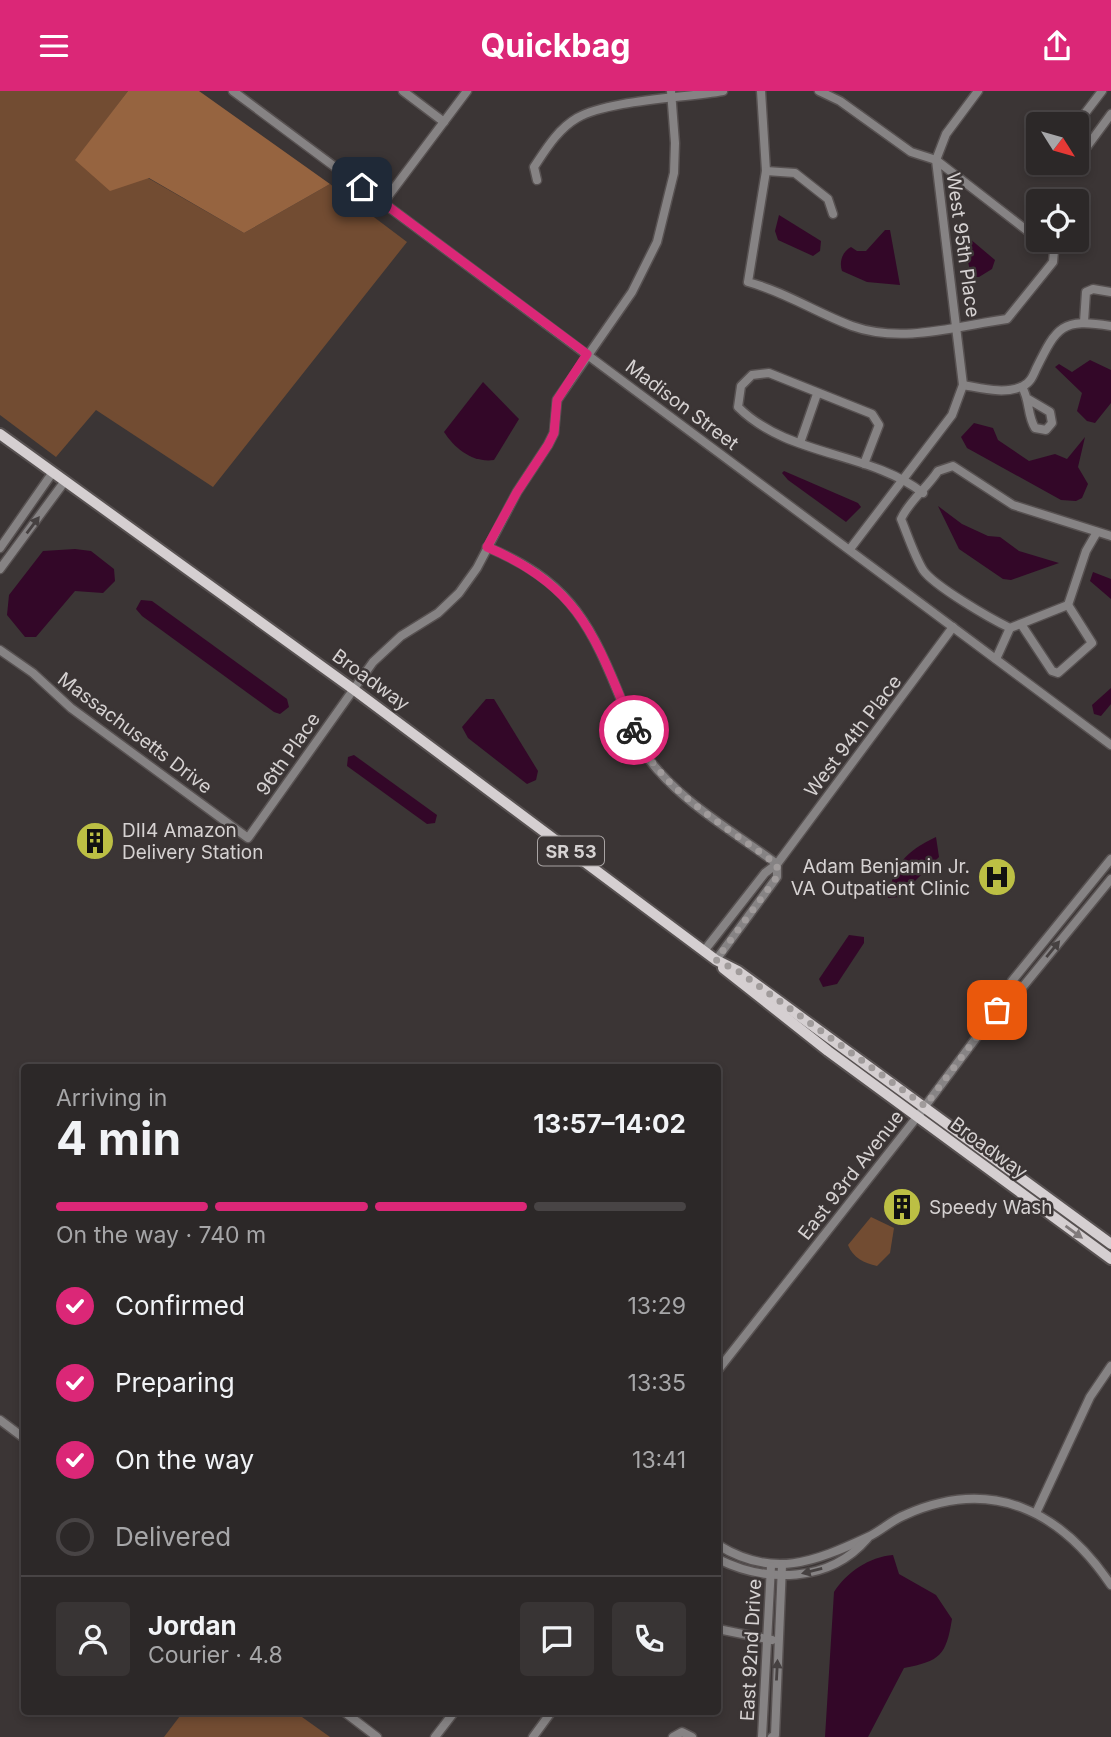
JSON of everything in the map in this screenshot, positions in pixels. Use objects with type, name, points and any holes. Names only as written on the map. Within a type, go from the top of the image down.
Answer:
[{"type":"main road","name":"Broadway","points":[[0,434],[353,688],[716,960],[733,978],[917,1117],[1111,1259]]},
{"type":"main road","name":"Broadway","points":[[716,960],[738,971],[1111,1244]]},
{"type":"street","name":"Madison Street","points":[[233,91],[1111,745]]},
{"type":"street","points":[[403,91],[444,122]]},
{"type":"street","points":[[383,203],[467,91]]},
{"type":"street","points":[[537,180],[534,167],[560,131],[579,117],[672,95],[723,91]]},
{"type":"street","points":[[761,91],[766,171],[748,282],[769,288],[855,327],[890,334],[919,334],[1007,319],[1053,262],[1054,252]]},
{"type":"street","points":[[819,91],[839,101],[911,152],[936,160],[1026,230]]},
{"type":"street","name":"West 95th Place","points":[[903,477],[953,415],[963,385],[936,160],[946,134],[978,91]]},
{"type":"street","points":[[1086,112],[1102,91]]},
{"type":"street","name":"96th Place","points":[[248,838],[373,662],[401,636],[438,613],[459,593],[477,568],[517,492],[548,445],[554,433],[557,400],[632,292],[657,242],[674,173],[672,95]]},
{"type":"street","points":[[1089,144],[1111,114]]},
{"type":"street","points":[[766,171],[795,173],[828,199],[833,214]]},
{"type":"street","points":[[1084,322],[1086,292],[1093,289],[1111,292]]},
{"type":"street","points":[[963,385],[1005,391],[1022,387],[1030,381],[1048,344],[1060,330],[1073,323],[1084,322],[1111,326]]},
{"type":"street","points":[[864,464],[879,425],[872,414],[769,373],[752,375],[741,386],[738,407],[750,418],[830,455],[903,477],[923,493]]},
{"type":"street","points":[[1022,387],[1028,399]]},
{"type":"street","points":[[800,443],[817,394]]},
{"type":"street","points":[[1068,605],[1010,628],[991,619],[925,573],[901,519],[905,509],[923,493],[938,471],[953,466],[1013,505],[1111,536]]},
{"type":"street","points":[[0,548],[53,472]]},
{"type":"street","points":[[850,549],[903,477]]},
{"type":"street","points":[[0,569],[65,481]]},
{"type":"street","points":[[1068,605],[1081,564],[1097,532]]},
{"type":"street","points":[[487,547],[521,561],[565,595],[592,633],[641,748],[679,790],[777,865]]},
{"type":"street","points":[[1021,624],[1052,671],[1058,673],[1093,643],[1068,605]]},
{"type":"street","name":"West 94th Place","points":[[704,951],[765,873],[777,865],[953,627]]},
{"type":"street","points":[[996,659],[1010,628]]},
{"type":"street","name":"Massachusetts Drive","points":[[2,649],[71,708],[248,838]]},
{"type":"street","name":"East 93rd Avenue","points":[[721,1366],[917,1117],[1006,998],[1012,981],[1111,859]]},
{"type":"street","name":"West 94th Place","points":[[716,960],[777,877],[777,865]]},
{"type":"street","name":"East 93rd Avenue","points":[[1006,998],[1021,989],[1111,879]]},
{"type":"street","points":[[1036,1514],[1090,1397],[1111,1366]]},
{"type":"street","points":[[0,1420],[21,1436]]},
{"type":"street","points":[[721,1560],[745,1571],[771,1570],[782,1565],[814,1560],[869,1537],[901,1516],[952,1501],[990,1500],[1036,1514],[1079,1542],[1111,1585]]},
{"type":"street","points":[[721,1547],[735,1556],[781,1575],[795,1576],[836,1564],[855,1553],[869,1537]]},
{"type":"street","name":"East 92nd Drive","points":[[772,1737],[775,1735],[782,1565]]},
{"type":"street","name":"East 92nd Drive","points":[[762,1737],[771,1570]]},
{"type":"street","points":[[721,1630],[779,1640]]},
{"type":"street","points":[[348,1715],[377,1737]]},
{"type":"street","points":[[435,1737],[452,1715]]},
{"type":"street","points":[[533,1737],[549,1715]]},
{"type":"street","points":[[673,1737],[682,1732],[692,1737]]},
{"type":"shaded area","points":[[0,91],[128,91],[76,160],[148,178],[244,233],[330,184],[407,242],[213,487],[96,410],[56,457],[0,415]]},
{"type":"shaded area","points":[[128,91],[199,91],[330,184],[244,233],[149,178],[110,191],[75,160]]},
{"type":"shaded area","points":[[779,215],[821,241],[820,251],[813,256],[778,240],[775,231]]},
{"type":"shaded area","points":[[885,230],[890,230],[900,285],[867,282],[842,271],[842,257],[848,249],[851,247],[857,251],[866,251]]},
{"type":"shaded area","points":[[969,238],[995,260],[992,269],[979,277],[972,277],[969,268]]},
{"type":"shaded area","points":[[1090,360],[1111,370],[1111,403],[1095,423],[1087,421],[1077,411],[1082,393],[1055,367],[1059,364],[1072,372]]},
{"type":"shaded area","points":[[483,382],[519,419],[494,460],[465,454],[444,432]]},
{"type":"shaded area","points":[[974,423],[993,428],[998,440],[1029,461],[1055,454],[1067,459],[1085,437],[1078,467],[1088,484],[1082,498],[1076,501],[1061,500],[967,448],[961,437]]},
{"type":"shaded area","points":[[784,471],[858,503],[861,507],[846,522],[788,480],[782,473]]},
{"type":"shaded area","points":[[938,506],[962,524],[988,536],[1000,537],[1019,551],[1059,563],[1011,580],[1003,579],[959,549]]},
{"type":"shaded area","points":[[43,551],[91,551],[114,569],[115,581],[103,593],[75,591],[36,637],[25,637],[7,615],[9,595]]},
{"type":"shaded area","points":[[1093,572],[1111,579],[1111,599],[1090,581]]},
{"type":"shaded area","points":[[141,600],[152,601],[287,699],[289,707],[280,714],[274,712],[142,616],[136,609]]},
{"type":"shaded area","points":[[1111,688],[1111,704],[1101,716],[1094,714],[1092,705]]},
{"type":"shaded area","points":[[486,699],[494,699],[538,771],[536,780],[527,784],[468,738],[462,727]]},
{"type":"shaded area","points":[[354,755],[437,815],[435,823],[427,824],[347,766],[348,757]]},
{"type":"shaded area","points":[[936,837],[939,857],[899,897],[888,898],[894,876],[903,860],[916,848]]},
{"type":"shaded area","points":[[849,935],[864,937],[864,943],[837,984],[823,987],[819,979]]},
{"type":"shaded area","points":[[871,1217],[894,1228],[890,1253],[877,1266],[860,1259],[848,1245]]},
{"type":"shaded area","points":[[893,1555],[899,1574],[936,1595],[952,1619],[947,1641],[944,1649],[933,1659],[904,1668],[868,1737],[825,1737],[834,1592],[845,1578],[859,1567],[875,1559]]},
{"type":"shaded area","points":[[181,1715],[299,1715],[330,1737],[164,1737]]},
{"type":"way so far","points":[[634,730],[641,748],[666,779],[777,865],[777,877],[716,960],[738,971],[925,1106],[997,1010]]},
{"type":"place","name":"DII4 Amazon Delivery Station","points":[[95,841]]},
{"type":"place","name":"Adam Benjamin Jr. VA Outpatient Clinic","points":[[997,877]]},
{"type":"place","name":"Speedy Wash","points":[[902,1207]]},
{"type":"route","points":[[362,187],[587,354],[557,400],[554,433],[548,445],[517,492],[487,547],[521,561],[565,595],[580,613],[603,656],[634,730]]}]
